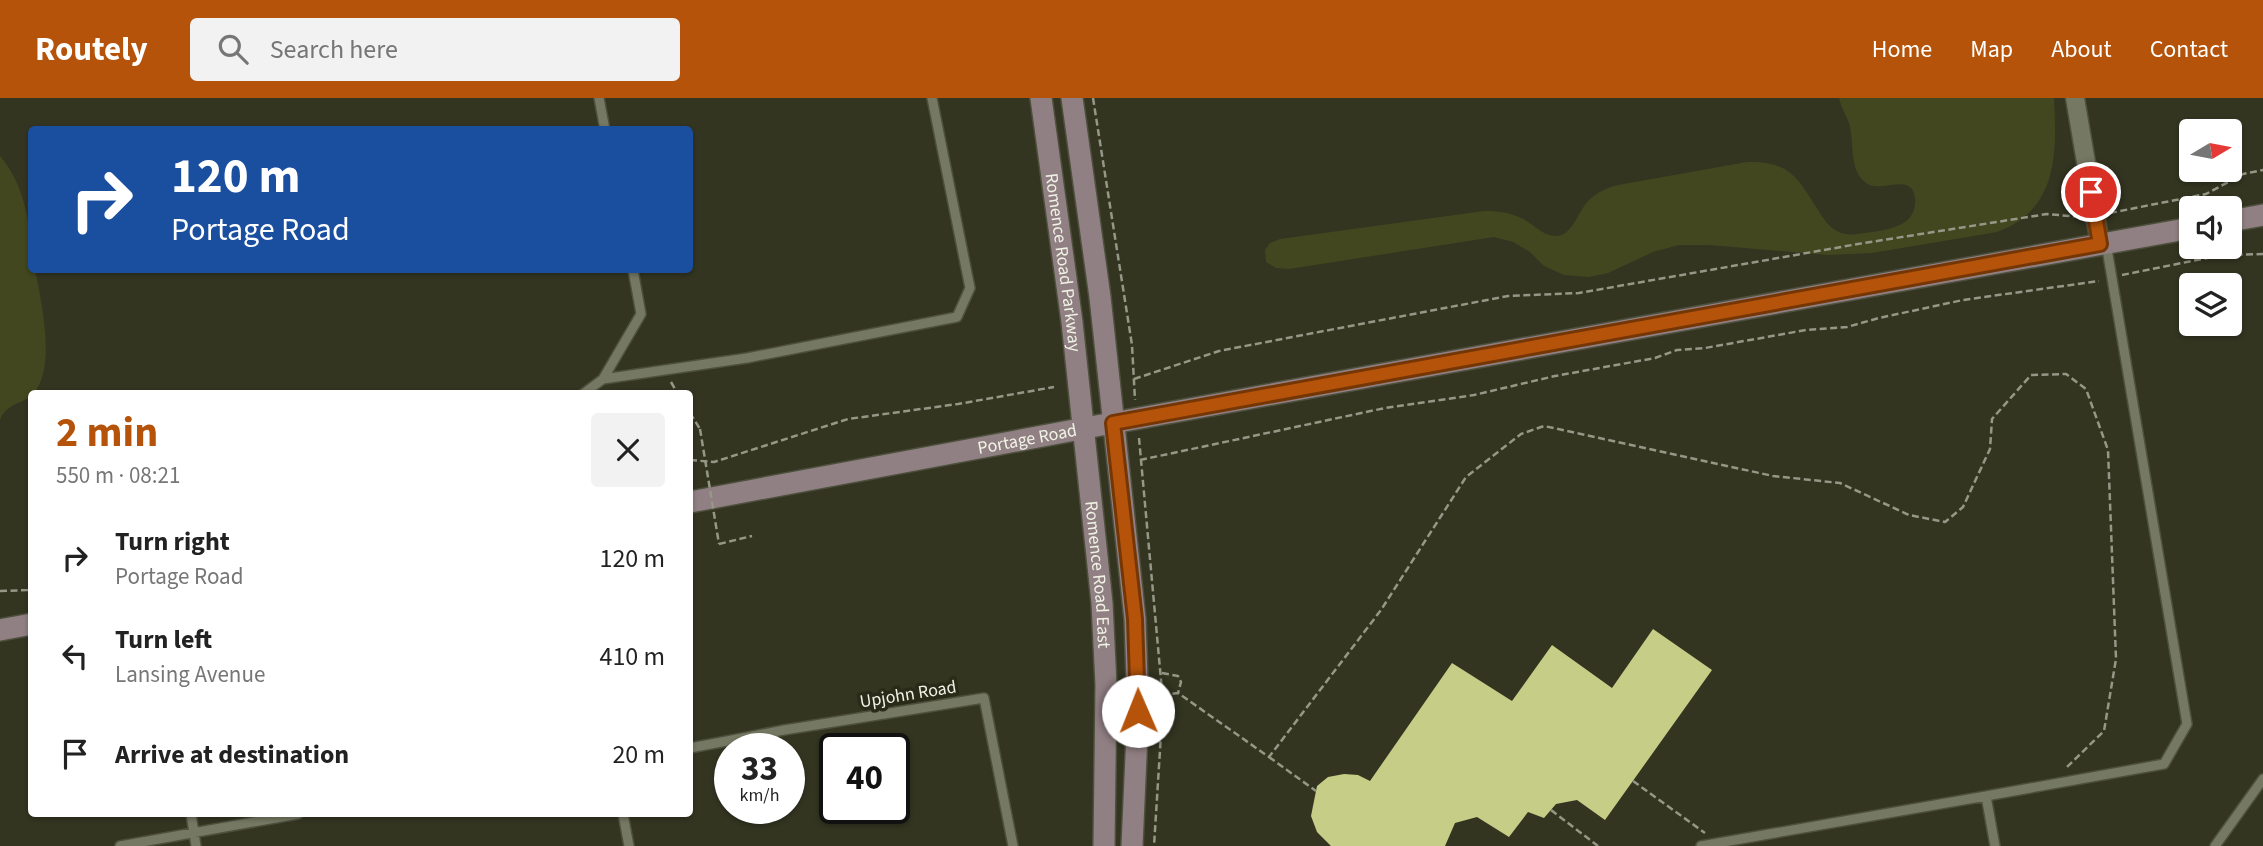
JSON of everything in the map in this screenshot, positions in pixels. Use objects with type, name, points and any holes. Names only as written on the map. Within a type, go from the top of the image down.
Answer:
[{"type":"main road","name":"Romence Road Parkway","points":[[1041,98],[1058,206],[1084,428]]},
{"type":"main road","name":"Romence Road Parkway","points":[[1072,98],[1101,297],[1113,423]]},
{"type":"main road","points":[[2242,219],[2263,215]]},
{"type":"main road","name":"Portage Road","points":[[693,501],[2179,230]]},
{"type":"main road","name":"Romence Road East","points":[[1113,423],[1138,663],[1132,846]]},
{"type":"main road","name":"Romence Road East","points":[[1084,428],[1104,637],[1104,846]]},
{"type":"main road","points":[[0,630],[28,625]]},
{"type":"street","points":[[2075,98],[2095,216],[2103,243]]},
{"type":"lane","points":[[599,98],[604,126]]},
{"type":"lane","points":[[603,379],[747,358],[957,317],[970,288],[932,98]]},
{"type":"lane","points":[[1701,846],[2164,764],[2188,724],[2112,277],[2103,243]]},
{"type":"lane","points":[[588,390],[603,379],[641,314],[633,273]]},
{"type":"lane","name":"Upjohn Road","points":[[693,747],[984,698],[1013,846]]},
{"type":"lane","points":[[2215,846],[2263,779]]},
{"type":"lane","points":[[1986,796],[1995,846]]},
{"type":"lane","points":[[192,817],[196,846]]},
{"type":"lane","points":[[120,846],[280,817]]},
{"type":"lane","points":[[624,817],[629,846]]},
{"type":"path","points":[[1134,379],[1219,351],[1508,296],[1579,293],[2047,214],[2070,218],[2095,216],[2206,194],[2243,174],[2263,170]]},
{"type":"path","points":[[1140,460],[1385,408],[1474,396],[1555,376],[1655,358],[1677,350],[1705,348],[1806,330],[1847,327],[1963,300],[2091,284],[2112,277],[2222,255],[2263,254]]},
{"type":"path","points":[[1269,757],[1381,610],[1466,477],[1521,433],[1544,426],[1773,476],[1840,483],[1909,515],[1945,522],[1963,507],[1990,449],[1992,419],[2031,374],[2066,374],[2087,389],[2108,450],[2116,659],[2104,731],[2067,767]]},
{"type":"path","points":[[693,460],[714,462],[848,419],[1054,387]]},
{"type":"path","points":[[693,417],[700,429],[719,544],[752,536]]},
{"type":"path","points":[[0,591],[28,590]]},
{"type":"path","points":[[1160,673],[1178,676],[1181,682],[1178,693]]},
{"type":"path","points":[[1162,695],[1178,693],[1316,791]]},
{"type":"path","points":[[1633,781],[1705,832]]},
{"type":"path","points":[[1550,810],[1598,846]]},
{"type":"green space","points":[[1839,98],[2054,98],[2053,159],[2043,194],[2032,210],[2017,222],[1997,232],[1872,253],[1828,255],[1679,245],[1653,252],[1608,273],[1589,277],[1564,275],[1544,266],[1530,252],[1513,242],[1494,237],[1289,269],[1276,268],[1266,262],[1265,250],[1270,243],[1280,239],[1484,211],[1512,214],[1544,233],[1560,235],[1566,233],[1589,200],[1606,189],[1747,162],[1774,165],[1792,174],[1826,221],[1842,233],[1874,232],[1899,225],[1912,215],[1915,208],[1913,190],[1902,184],[1872,186],[1860,177],[1854,163],[1849,123]]},
{"type":"green space","points":[[0,156],[16,181],[26,210],[28,273],[36,273],[46,351],[44,368],[35,390],[28,390],[28,398],[6,410],[0,420]]},
{"type":"building","points":[[1653,629],[1712,670],[1605,820],[1577,800],[1556,804],[1544,818],[1528,812],[1509,837],[1477,817],[1455,823],[1445,846],[1331,846],[1317,832],[1311,816],[1317,786],[1328,777],[1344,774],[1358,775],[1370,781],[1452,663],[1512,701],[1552,645],[1612,688]]},
{"type":"route","points":[[1138,711],[1135,619],[1113,423],[2100,244],[2091,192]]}]
